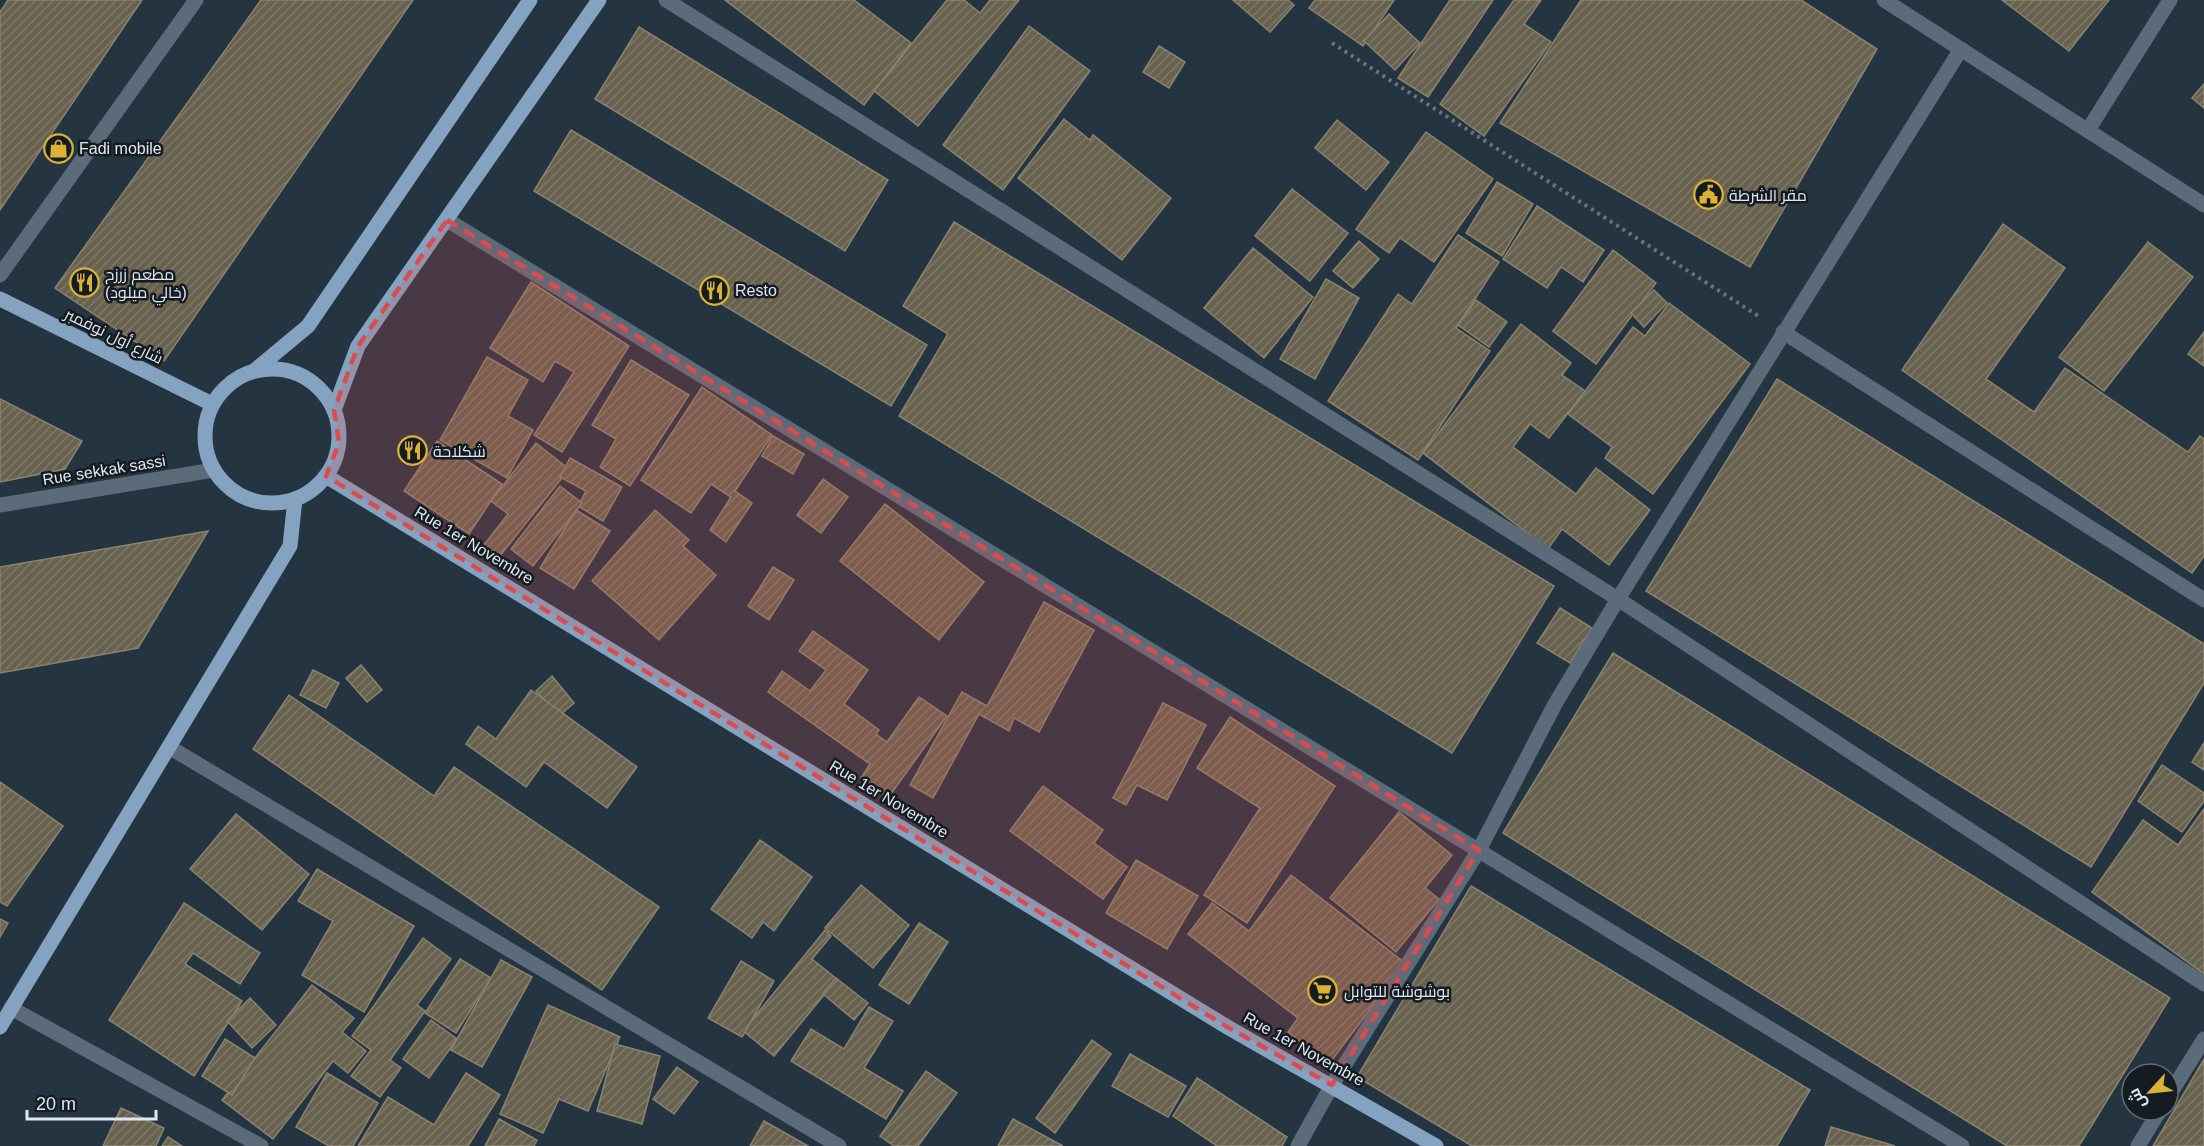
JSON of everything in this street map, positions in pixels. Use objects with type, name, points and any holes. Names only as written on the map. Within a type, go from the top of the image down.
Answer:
[{"type":"main road","points":[[254,371],[278,369],[301,375],[320,390],[333,410],[339,443],[326,476],[307,493],[295,499],[272,503],[250,499],[229,488],[214,470],[207,454],[205,437],[212,404],[230,384],[254,371],[308,326],[530,0]]},
{"type":"main road","points":[[333,410],[358,346],[599,0]]},
{"type":"main road","name":"شارع أول نوفمبر","points":[[0,299],[212,404]]},
{"type":"main road","name":"Rue 1er Novembre","points":[[326,476],[1219,1022],[1436,1146]]},
{"type":"main road","points":[[0,1027],[290,546],[295,499]]},
{"type":"street","points":[[0,275],[196,0]]},
{"type":"street","points":[[666,0],[1618,599],[2204,984]]},
{"type":"street","points":[[1884,0],[2204,205]]},
{"type":"street","points":[[2088,130],[2170,0]]},
{"type":"street","points":[[1298,1146],[1332,1085],[1479,850],[1555,704],[1618,599],[1962,49]]},
{"type":"street","points":[[447,220],[1962,1146]]},
{"type":"street","points":[[1783,332],[2204,600]]},
{"type":"street","name":"Rue sekkak sassi","points":[[0,505],[214,470]]},
{"type":"street","points":[[169,747],[838,1146]]},
{"type":"street","points":[[11,1008],[261,1146]]},
{"type":"street","points":[[2180,1078],[2204,1039]]},
{"type":"street","points":[[2138,1146],[2153,1122]]},
{"type":"path","points":[[1332,44],[1783,332]]},
{"type":"highlighted area","points":[[447,220],[1479,850],[1332,1085],[1229,1028],[326,476],[339,443],[334,410],[358,346]]},
{"type":"building","points":[[8,0],[142,0],[0,210],[0,12]]},
{"type":"building","points":[[261,0],[413,0],[164,361],[55,288]]},
{"type":"building","points":[[725,0],[854,0],[911,43],[864,105]]},
{"type":"building","points":[[947,0],[964,0],[980,13],[990,0],[1019,0],[918,126],[874,91]]},
{"type":"building","points":[[1233,0],[1288,0],[1294,5],[1270,32]]},
{"type":"building","points":[[1315,0],[1394,0],[1363,46],[1309,8]]},
{"type":"building","points":[[1450,0],[1493,0],[1428,97],[1398,78]]},
{"type":"building","points":[[1514,0],[1541,0],[1524,24],[1551,42],[1484,136],[1440,104]]},
{"type":"building","name":"مقر الشرطة","points":[[1581,0],[1801,0],[1877,49],[1750,267],[1500,123]]},
{"type":"building","points":[[2002,0],[2109,0],[2069,51]]},
{"type":"building","points":[[1389,14],[1420,43],[1395,70],[1364,41]]},
{"type":"building","points":[[1029,26],[1090,71],[1003,190],[943,145]]},
{"type":"building","points":[[639,27],[888,180],[845,251],[595,99]]},
{"type":"building","points":[[1159,46],[1185,62],[1169,88],[1143,72]]},
{"type":"building","points":[[2204,84],[2204,108],[2192,98]]},
{"type":"building","points":[[1064,119],[1090,140],[1093,135],[1171,198],[1122,260],[1018,178]]},
{"type":"building","points":[[1337,120],[1389,162],[1366,190],[1315,148]]},
{"type":"building","points":[[571,130],[927,345],[891,406],[534,191]]},
{"type":"building","points":[[1426,132],[1493,179],[1434,262],[1400,238],[1389,253],[1356,229]]},
{"type":"building","points":[[1497,182],[1533,204],[1502,256],[1466,233]]},
{"type":"building","points":[[1292,189],[1348,233],[1310,281],[1255,236]]},
{"type":"building","points":[[1537,206],[1604,250],[1583,282],[1561,267],[1547,288],[1503,259]]},
{"type":"building","points":[[954,222],[1554,586],[1452,753],[899,416],[948,334],[903,306]]},
{"type":"building","points":[[2003,224],[2065,268],[1986,379],[2034,412],[2065,368],[2188,452],[2200,436],[2204,439],[2204,556],[2192,573],[1902,370]]},
{"type":"building","points":[[1458,235],[1499,262],[1456,328],[1490,351],[1418,460],[1328,401],[1398,294],[1412,304]]},
{"type":"building","points":[[1359,241],[1379,259],[1353,288],[1333,271]]},
{"type":"building","points":[[2148,242],[2193,277],[2104,391],[2059,357]]},
{"type":"building","points":[[1253,248],[1313,297],[1264,358],[1204,308]]},
{"type":"building","points":[[1613,250],[1656,283],[1596,364],[1553,331]]},
{"type":"building","points":[[1326,279],[1359,298],[1315,379],[1280,359]]},
{"type":"building","points":[[531,282],[629,346],[562,452],[534,435],[574,372],[555,361],[543,382],[490,348]]},
{"type":"building","points":[[1654,290],[1667,303],[1644,327],[1631,313]]},
{"type":"building","points":[[1476,300],[1507,322],[1489,347],[1458,325]]},
{"type":"building","points":[[1669,303],[1750,364],[1653,494],[1605,458],[1612,447],[1568,414],[1633,327],[1645,336]]},
{"type":"building","points":[[1521,324],[1571,363],[1562,375],[1585,391],[1549,438],[1530,424],[1513,447],[1576,494],[1596,468],[1650,510],[1609,565],[1562,529],[1548,549],[1423,453]]},
{"type":"building","points":[[2204,332],[2204,366],[2188,354]]},
{"type":"building","points":[[487,357],[528,380],[508,416],[533,430],[507,478],[440,440]]},
{"type":"building","points":[[631,360],[689,395],[630,486],[600,467],[616,439],[592,425]]},
{"type":"building","points":[[1777,379],[2204,644],[2204,683],[2091,867],[1646,591]]},
{"type":"building","points":[[702,387],[772,435],[735,491],[752,503],[726,542],[710,530],[731,497],[711,484],[691,513],[641,480]]},
{"type":"building","points":[[0,399],[82,441],[65,469],[0,482]]},
{"type":"building","points":[[773,436],[804,454],[793,474],[762,456]]},
{"type":"building","points":[[437,441],[502,484],[469,534],[404,491]]},
{"type":"building","points":[[536,443],[569,469],[499,557],[484,545],[508,514],[491,501]]},
{"type":"building","points":[[570,458],[622,487],[603,521],[578,506],[586,491],[560,477]]},
{"type":"building","points":[[823,479],[848,497],[821,533],[797,515]]},
{"type":"building","points":[[560,486],[582,503],[533,566],[511,549]]},
{"type":"building","points":[[885,504],[984,582],[939,640],[840,561]]},
{"type":"building","points":[[576,510],[610,531],[574,589],[540,568]]},
{"type":"building","points":[[655,510],[689,540],[683,546],[716,575],[659,640],[592,581]]},
{"type":"building","points":[[208,531],[138,648],[0,673],[0,567]]},
{"type":"building","points":[[773,567],[794,580],[769,620],[748,606]]},
{"type":"building","points":[[1044,602],[1094,630],[1039,732],[1014,718],[1009,731],[979,714],[933,798],[910,785],[962,692],[987,706]]},
{"type":"building","points":[[1560,608],[1592,628],[1570,663],[1537,643]]},
{"type":"building","points":[[813,631],[868,670],[844,704],[879,730],[876,734],[887,742],[919,697],[947,716],[888,798],[861,778],[870,764],[768,692],[782,671],[810,691],[826,670],[799,651]]},
{"type":"building","points":[[1613,653],[2170,998],[2131,1062],[2120,1062],[2120,1079],[2079,1146],[2007,1146],[1503,833]]},
{"type":"building","points":[[361,665],[382,690],[367,702],[346,678]]},
{"type":"building","points":[[313,670],[339,683],[326,708],[300,695]]},
{"type":"building","points":[[552,676],[574,703],[559,716],[536,691]]},
{"type":"building","points":[[531,690],[637,767],[607,808],[544,762],[526,787],[466,744],[478,726],[496,739]]},
{"type":"building","points":[[289,695],[434,796],[454,767],[659,907],[602,990],[253,749]]},
{"type":"building","points":[[1163,703],[1206,725],[1167,800],[1137,785],[1126,805],[1113,798]]},
{"type":"building","points":[[1230,717],[1335,786],[1247,923],[1204,895],[1260,808],[1197,768]]},
{"type":"building","points":[[2204,743],[2204,770],[2192,762]]},
{"type":"building","points":[[2162,765],[2204,793],[2204,801],[2182,832],[2138,801]]},
{"type":"building","points":[[0,782],[63,826],[7,906],[0,902]]},
{"type":"building","points":[[1043,786],[1103,830],[1094,843],[1127,867],[1103,899],[1010,831]]},
{"type":"building","points":[[2204,809],[2204,974],[2092,892],[2143,820],[2178,845]]},
{"type":"building","points":[[1399,812],[1452,855],[1425,888],[1439,899],[1396,952],[1330,898]]},
{"type":"building","points":[[236,814],[309,874],[262,930],[190,869]]},
{"type":"building","points":[[760,840],[812,877],[774,931],[763,922],[752,938],[711,909]]},
{"type":"building","points":[[1136,860],[1198,896],[1167,949],[1106,913]]},
{"type":"building","points":[[317,869],[414,926],[364,1012],[302,975],[333,921],[298,901]]},
{"type":"building","name":"بوشوشة للتوابل","points":[[1291,875],[1405,963],[1329,1064],[1288,1032],[1298,1018],[1188,934],[1212,903],[1249,931]]},
{"type":"building","points":[[861,885],[909,925],[873,968],[825,928]]},
{"type":"building","points":[[1471,886],[1810,1090],[1777,1146],[1472,1146],[1357,1077]]},
{"type":"building","points":[[184,903],[260,953],[240,984],[193,953],[185,964],[242,1001],[194,1076],[109,1020]]},
{"type":"building","points":[[0,919],[8,923],[0,937]]},
{"type":"building","points":[[919,923],[948,942],[909,1004],[879,985]]},
{"type":"building","points":[[825,930],[831,936],[812,959],[837,979],[774,1056],[743,1031]]},
{"type":"building","points":[[423,938],[451,959],[417,1005],[425,1011],[390,1060],[401,1068],[380,1097],[351,1076],[371,1050],[352,1036]]},
{"type":"building","points":[[460,959],[491,978],[456,1033],[425,1013]]},
{"type":"building","points":[[501,960],[532,977],[482,1067],[451,1050]]},
{"type":"building","points":[[741,961],[774,981],[742,1037],[708,1018]]},
{"type":"building","points":[[836,978],[868,1003],[854,1020],[823,994]]},
{"type":"building","points":[[312,985],[354,1018],[342,1032],[366,1051],[348,1073],[333,1061],[273,1139],[222,1100]]},
{"type":"building","points":[[250,998],[276,1025],[252,1048],[227,1021]]},
{"type":"building","points":[[548,1005],[620,1037],[588,1111],[559,1099],[543,1133],[500,1114]]},
{"type":"building","points":[[869,1007],[893,1021],[864,1068],[903,1091],[886,1119],[791,1061],[811,1029],[844,1049]]},
{"type":"building","points":[[431,1020],[457,1039],[429,1078],[403,1059]]},
{"type":"building","points":[[225,1039],[255,1058],[232,1095],[202,1076]]},
{"type":"building","points":[[1092,1040],[1111,1054],[1055,1133],[1036,1118]]},
{"type":"building","points":[[615,1044],[660,1056],[642,1124],[597,1111]]},
{"type":"building","points":[[1130,1054],[1186,1086],[1168,1117],[1112,1086]]},
{"type":"building","points":[[2204,1059],[2204,1146],[2153,1146],[2167,1122],[2180,1122],[2180,1100]]},
{"type":"building","points":[[677,1067],[698,1082],[674,1114],[653,1099]]},
{"type":"building","points":[[926,1071],[957,1093],[918,1146],[894,1146],[880,1136]]},
{"type":"building","points":[[327,1073],[378,1103],[353,1146],[329,1146],[296,1127]]},
{"type":"building","points":[[466,1073],[500,1095],[468,1146],[358,1146],[388,1097],[434,1125]]},
{"type":"building","points":[[1197,1078],[1287,1137],[1282,1146],[1217,1146],[1173,1116]]},
{"type":"building","points":[[121,1108],[164,1128],[156,1146],[103,1146]]},
{"type":"building","points":[[499,1119],[537,1140],[534,1146],[485,1146]]},
{"type":"building","points":[[1013,1119],[1063,1146],[998,1146]]},
{"type":"building","points":[[764,1121],[808,1146],[750,1146]]},
{"type":"building","points":[[1831,1127],[1895,1146],[1825,1146]]},
{"type":"building","points":[[168,1137],[182,1146],[162,1146]]},
{"type":"place","name":"Fadi mobile","points":[[58,148]]},
{"type":"place","name":"مقر الشرطة","points":[[1708,195]]},
{"type":"place","name":"مطعم زرزح (خالي ميلود)","points":[[84,283]]},
{"type":"place","name":"Resto","points":[[714,290]]},
{"type":"place","name":"شكلاحة","points":[[412,451]]},
{"type":"place","name":"بوشوشة للتوابل","points":[[1323,991]]}]
